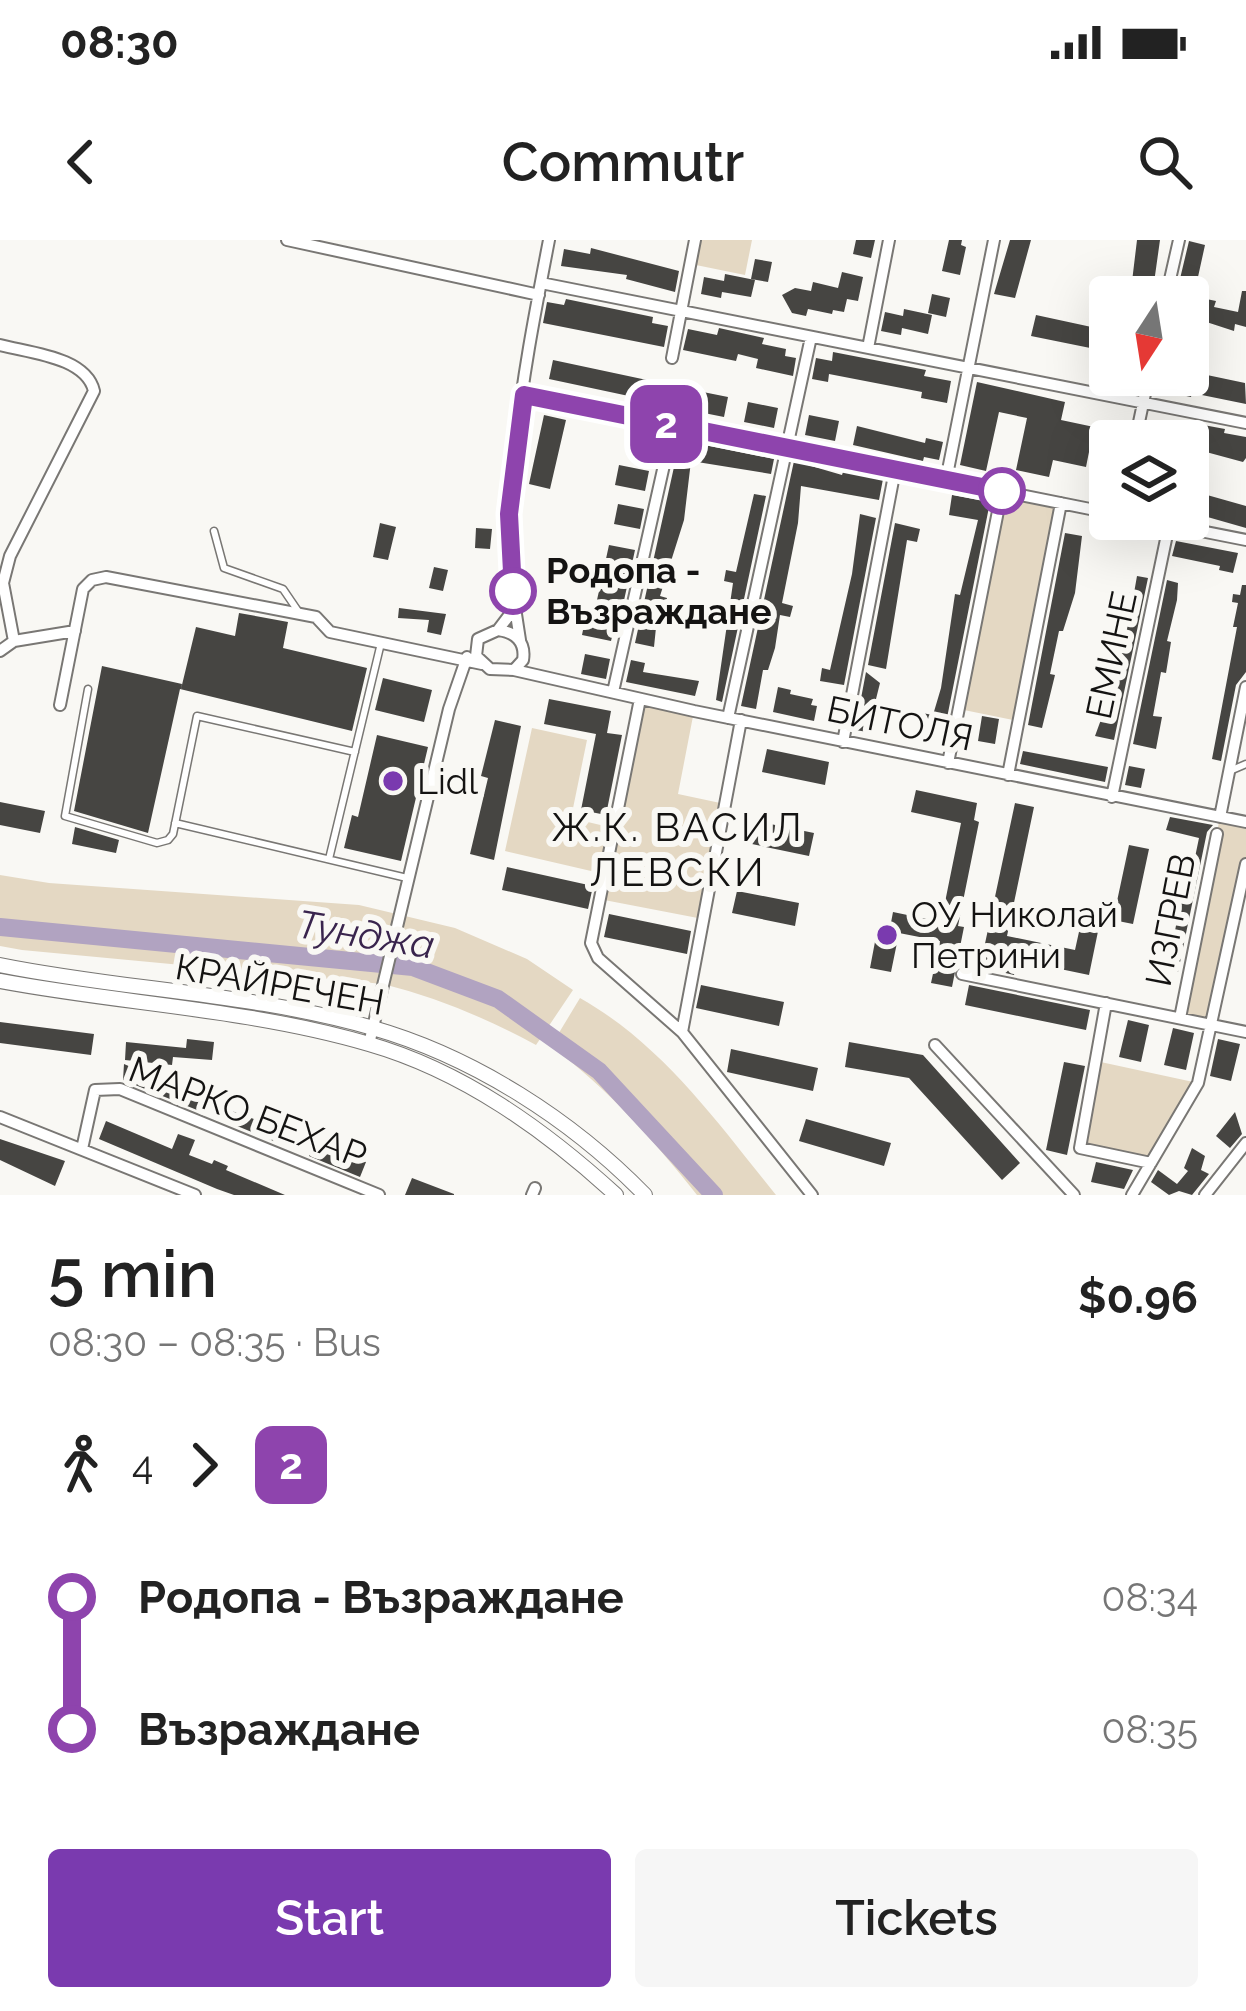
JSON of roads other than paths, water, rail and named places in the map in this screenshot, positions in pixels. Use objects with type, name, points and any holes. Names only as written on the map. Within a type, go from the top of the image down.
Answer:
[{"type":"street","points":[[287,240],[682,311],[1246,423]]},
{"type":"street","points":[[544,676],[524,655],[520,640],[509,514],[524,376],[549,240]]},
{"type":"street","points":[[673,358],[695,240]]},
{"type":"street","points":[[868,348],[889,240]]},
{"type":"street","points":[[946,480],[994,240]]},
{"type":"street","points":[[1171,276],[1179,240]]},
{"type":"street","points":[[682,1032],[735,719],[811,337]]},
{"type":"street","points":[[0,345],[79,367],[91,379],[94,391],[10,556],[3,583],[14,641]]},
{"type":"street","points":[[524,395],[1089,509]]},
{"type":"street","points":[[1139,420],[1144,396]]},
{"type":"street","points":[[613,692],[673,425]]},
{"type":"street","points":[[843,742],[895,470]]},
{"type":"street","points":[[948,763],[1002,491]]},
{"type":"street","points":[[1008,776],[1061,503]]},
{"type":"street","points":[[1209,533],[1246,540]]},
{"type":"street","name":"ЕМИНЕ","points":[[1112,797],[1166,540]]},
{"type":"street","points":[[61,704],[83,589],[92,580],[106,578],[316,617],[330,632],[503,671],[514,670],[524,655]]},
{"type":"street","points":[[498,630],[514,609]]},
{"type":"street","points":[[371,1035],[463,663],[485,632],[498,630],[520,640]]},
{"type":"street","points":[[0,651],[14,641],[75,631]]},
{"type":"street","points":[[478,639],[476,656],[482,664]]},
{"type":"street","name":"БИТОЛЯ","points":[[514,670],[843,742],[1246,822]]},
{"type":"street","points":[[1220,818],[1246,687]]},
{"type":"street","points":[[640,699],[591,943],[598,958],[682,1032],[812,1195]]},
{"type":"street","name":"ИЗГРЕВ","points":[[1180,1018],[1217,834]]},
{"type":"street","name":"ИЗГРЕВ","points":[[1132,1195],[1198,1083],[1246,863]]},
{"type":"street","name":"КРАЙРЕЧЕН","points":[[0,965],[287,1009],[371,1035],[507,1108],[616,1195]]},
{"type":"street","points":[[962,974],[1246,1031]]},
{"type":"street","name":"КРАЙРЕЧЕН","points":[[0,981],[416,1043],[515,1093],[602,1153],[645,1195]]},
{"type":"street","points":[[1106,1003],[1080,1148],[1151,1163]]},
{"type":"street","points":[[935,1045],[1074,1195]]},
{"type":"street","name":"МАРКО БЕХАР","points":[[82,1149],[95,1090],[120,1088],[379,1195]]},
{"type":"street","points":[[0,1117],[195,1195]]},
{"type":"street","points":[[1205,1195],[1246,1143]]},
{"type":"lane","points":[[214,531],[224,568],[284,589],[300,614]]},
{"type":"lane","points":[[329,859],[381,644]]},
{"type":"lane","points":[[88,689],[64,816],[157,843],[168,841],[175,823],[197,716],[355,752]]},
{"type":"lane","points":[[1229,772],[1246,764]]},
{"type":"lane","points":[[175,823],[407,878]]},
{"type":"waterway","name":"Тунджа","points":[[0,927],[413,967],[498,999],[599,1071],[714,1195]]},
{"type":"place","name":"Родопа - Възраждане","points":[[513,591]]},
{"type":"place","name":"Lidl","points":[[393,781]]},
{"type":"place","name":"ОУ Николай Петрини","points":[[887,935]]},
{"type":"district","name":"Ж.К. ВАСИЛ ЛЕВСКИ","points":[[678,850]]}]
